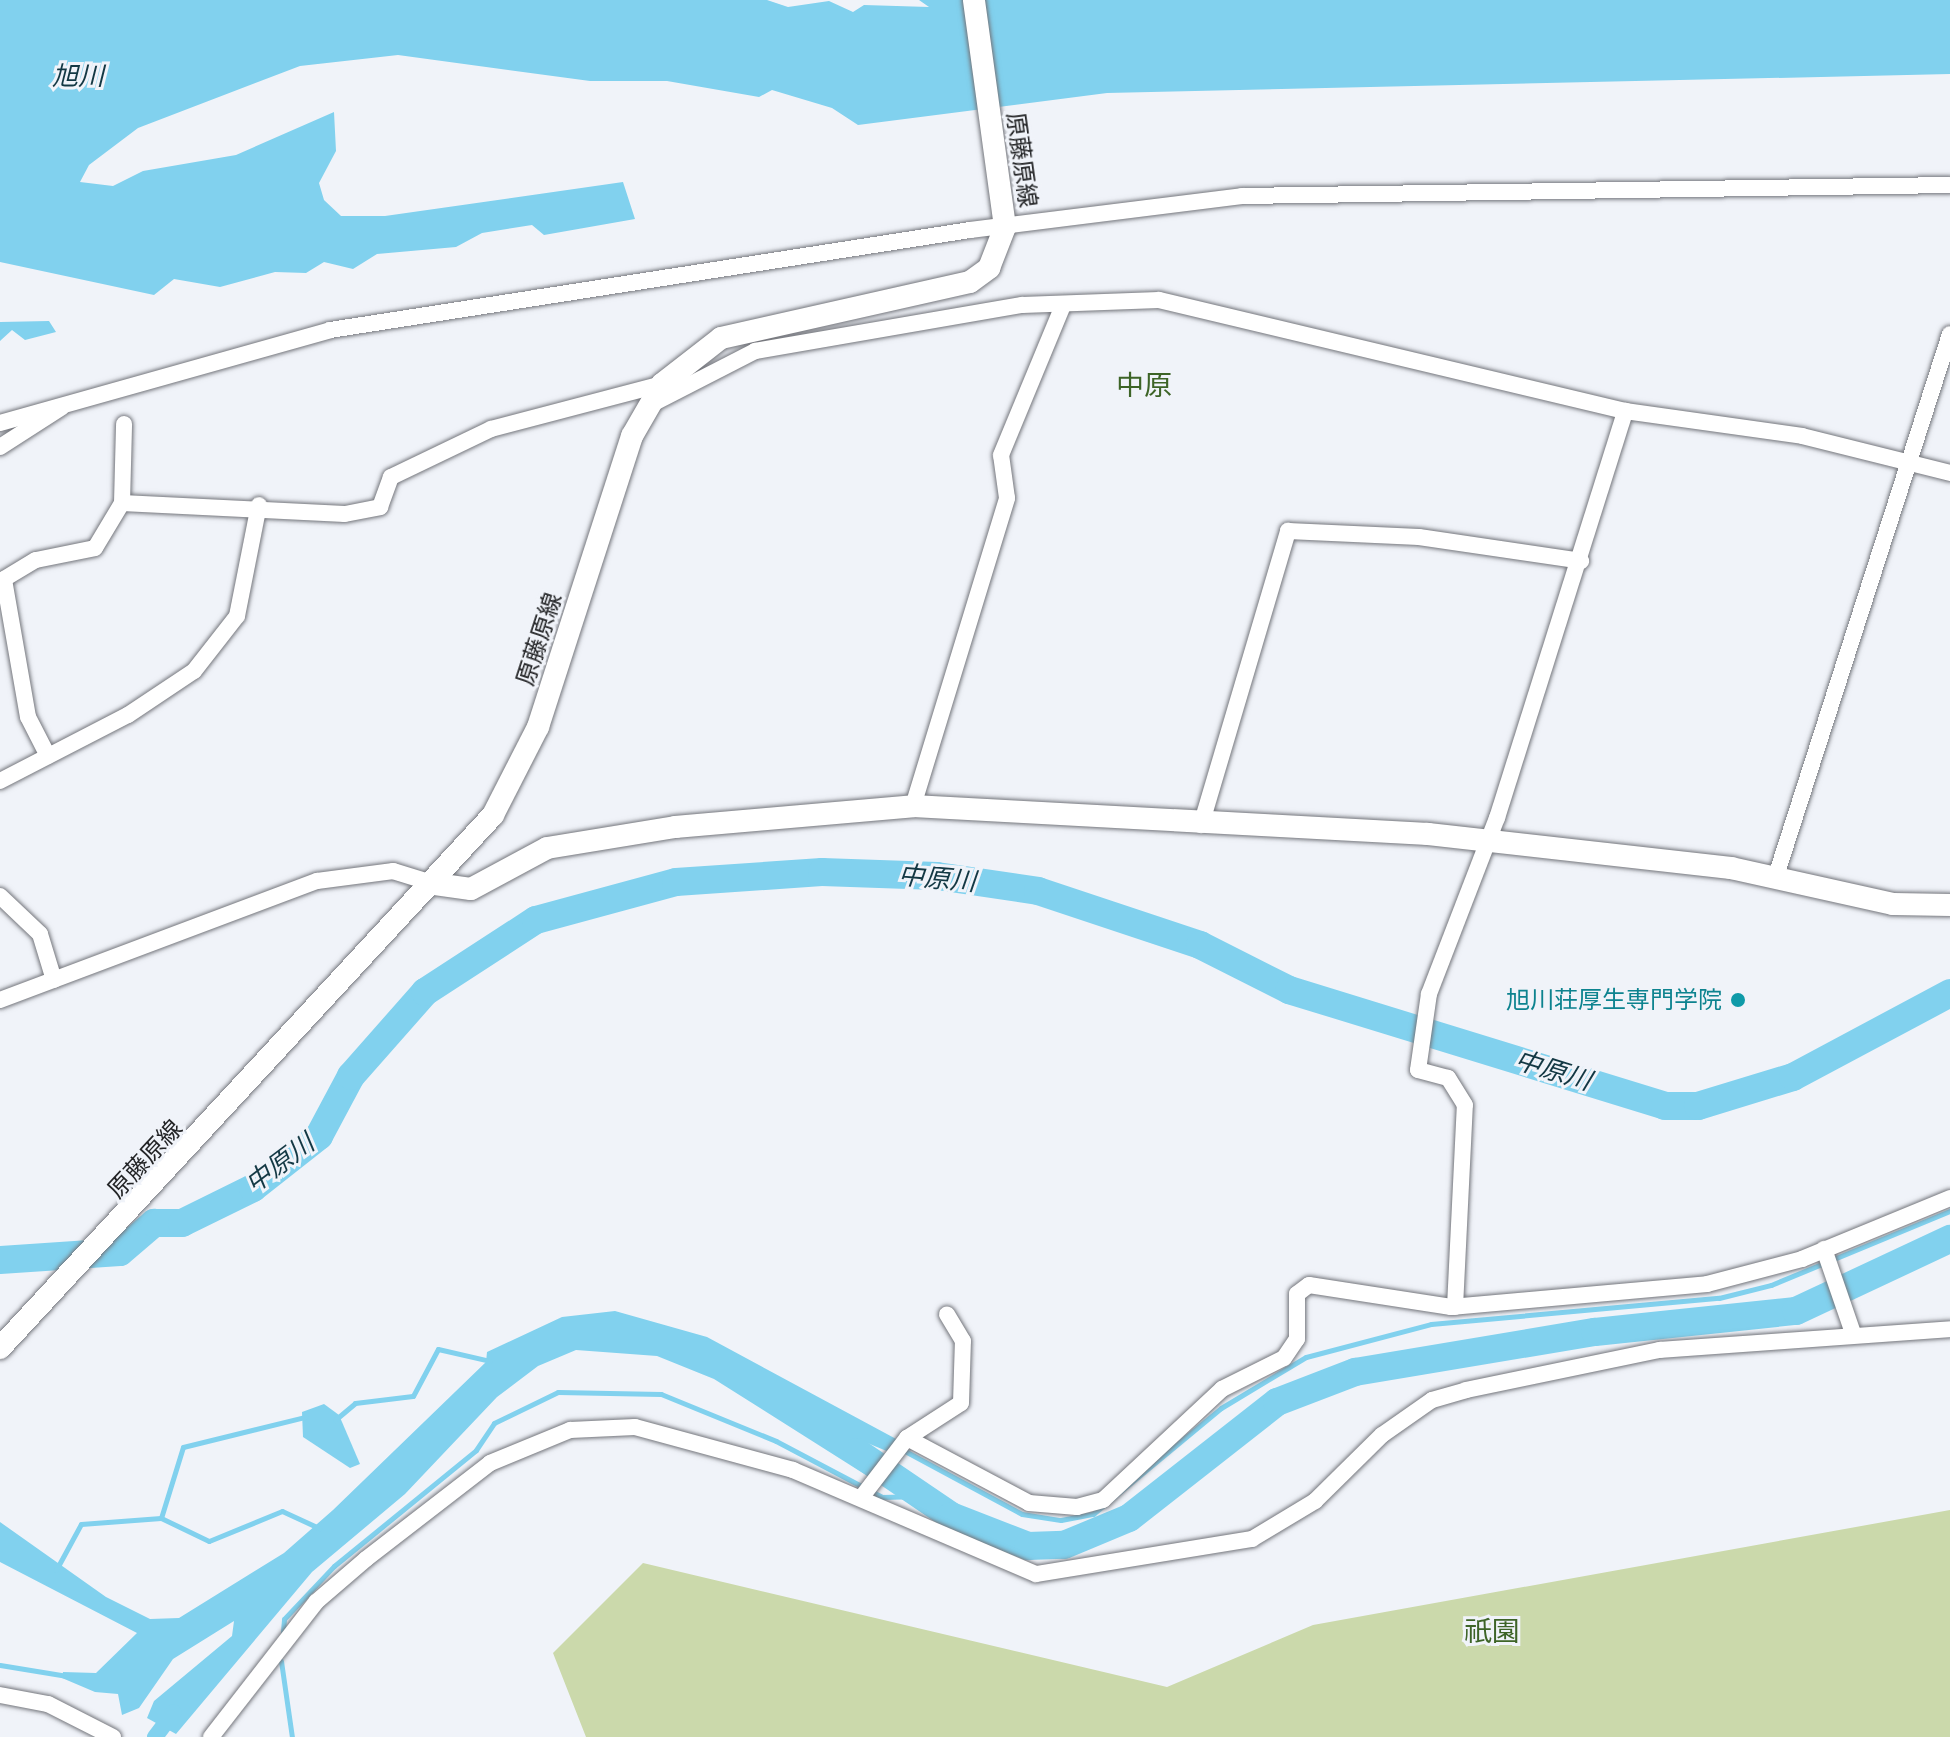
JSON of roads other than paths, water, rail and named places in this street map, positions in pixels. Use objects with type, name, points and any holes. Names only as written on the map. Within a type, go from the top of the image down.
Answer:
[{"type":"main road","name":"原藤原線","points":[[0,1348],[122,1222],[435,884],[524,762],[644,409],[662,384],[721,338],[970,282],[989,268],[1004,220],[974,0]]},
{"type":"main road","points":[[435,884],[471,889],[524,858],[576,843],[913,806],[1488,843],[1776,876],[1893,904],[1950,905]]},
{"type":"street","points":[[0,423],[73,399],[330,330],[1004,220],[1242,196],[1947,188]]},
{"type":"street","points":[[644,409],[755,351],[1022,305],[1159,300],[1625,411],[1802,436],[1950,473]]},
{"type":"street","points":[[913,806],[1007,498],[1001,455],[1063,305]]},
{"type":"street","points":[[1776,876],[1950,334]]},
{"type":"street","points":[[122,503],[259,505],[345,514],[380,507],[391,477],[491,429],[662,384]]},
{"type":"street","points":[[0,447],[73,399]]},
{"type":"street","points":[[1455,1307],[1465,1105],[1448,1078],[1418,1070],[1429,994],[1488,843],[1581,561],[1625,411]]},
{"type":"street","points":[[48,756],[28,717],[2,582],[36,560],[95,548],[122,503],[124,424]]},
{"type":"street","points":[[0,781],[128,715],[194,671],[219,643],[247,580],[259,505]]},
{"type":"street","points":[[1201,825],[1288,531],[1433,538],[1581,561]]},
{"type":"street","points":[[0,1000],[317,881],[393,871],[435,884]]},
{"type":"street","points":[[0,896],[40,934],[54,980]]},
{"type":"street","points":[[905,1442],[1029,1503],[1077,1507],[1103,1500],[1222,1389],[1284,1358],[1297,1339],[1297,1294],[1309,1285],[1455,1307],[1707,1284],[1825,1252],[1950,1198]]},
{"type":"street","points":[[1825,1252],[1852,1330]]},
{"type":"street","points":[[863,1494],[905,1442],[961,1403],[963,1341],[947,1314]]},
{"type":"street","points":[[211,1737],[316,1602],[490,1463],[541,1438],[606,1424],[635,1427],[793,1470],[863,1494],[1036,1574],[1153,1558],[1278,1528],[1432,1400],[1605,1357],[1775,1347],[1852,1330],[1950,1329]]},
{"type":"street","points":[[0,1695],[48,1704],[113,1737]]},
{"type":"water","name":"旭川","points":[[0,0],[767,0],[788,7],[829,1],[853,12],[864,5],[929,7],[919,0],[1950,0],[1950,74],[1107,93],[858,125],[832,108],[772,90],[759,97],[667,81],[590,81],[398,55],[300,66],[138,128],[89,165],[80,182],[113,186],[143,171],[236,155],[334,112],[336,151],[319,183],[324,200],[341,216],[385,216],[623,182],[635,219],[544,235],[532,225],[482,233],[456,247],[377,254],[353,269],[324,262],[306,273],[275,272],[220,287],[174,279],[154,295],[0,262]]},
{"type":"water","points":[[49,321],[56,332],[25,340],[12,330],[0,341],[0,322]]},
{"type":"water","points":[[615,1311],[707,1337],[898,1440],[889,1452],[860,1440],[884,1460],[869,1477],[714,1379],[657,1356],[576,1350],[538,1366],[497,1397],[405,1494],[312,1572],[176,1734],[147,1718],[154,1701],[232,1636],[234,1621],[173,1659],[139,1708],[122,1715],[118,1694],[95,1692],[62,1678],[63,1672],[96,1673],[137,1633],[0,1562],[0,1522],[106,1597],[150,1619],[179,1618],[284,1553],[333,1510],[486,1362],[487,1352],[562,1317]]},
{"type":"water","points":[[324,1404],[339,1415],[360,1464],[350,1468],[303,1437],[302,1412]]},
{"type":"waterway","name":"中原川","points":[[0,1260],[120,1252],[154,1223],[182,1223],[253,1188],[319,1136],[351,1076],[425,992],[536,920],[676,882],[822,872],[937,876],[1038,891],[1200,945],[1289,990],[1665,1106],[1698,1106],[1793,1077],[1950,993]]},
{"type":"waterway","points":[[903,1450],[1022,1514],[1061,1520],[1093,1514],[1221,1408],[1306,1357],[1431,1324],[1719,1298],[1771,1285],[1950,1211]]},
{"type":"waterway","points":[[857,1452],[951,1516],[1028,1546],[1064,1545],[1129,1518],[1277,1402],[1355,1372],[1595,1332],[1796,1311],[1950,1239]]},
{"type":"waterway","points":[[335,1420],[355,1403],[413,1396],[438,1349],[490,1361]]},
{"type":"waterway","points":[[283,1631],[284,1619],[334,1566],[476,1450],[494,1423],[558,1392],[661,1394],[776,1441],[882,1497],[922,1496]]},
{"type":"waterway","points":[[56,1570],[81,1524],[161,1518],[183,1447],[305,1417]]},
{"type":"waterway","points":[[161,1518],[209,1541],[282,1511],[319,1528]]},
{"type":"waterway","points":[[281,1661],[292,1737]]},
{"type":"waterway","points":[[0,1665],[67,1676]]},
{"type":"waterway","points":[[155,1737],[174,1712]]},
{"type":"place","name":"旭川荘厚生専門学院","points":[[1738,1000]]},
{"type":"district","name":"中原","points":[[1144,385]]},
{"type":"district","name":"祇園","points":[[1492,1631]]}]
